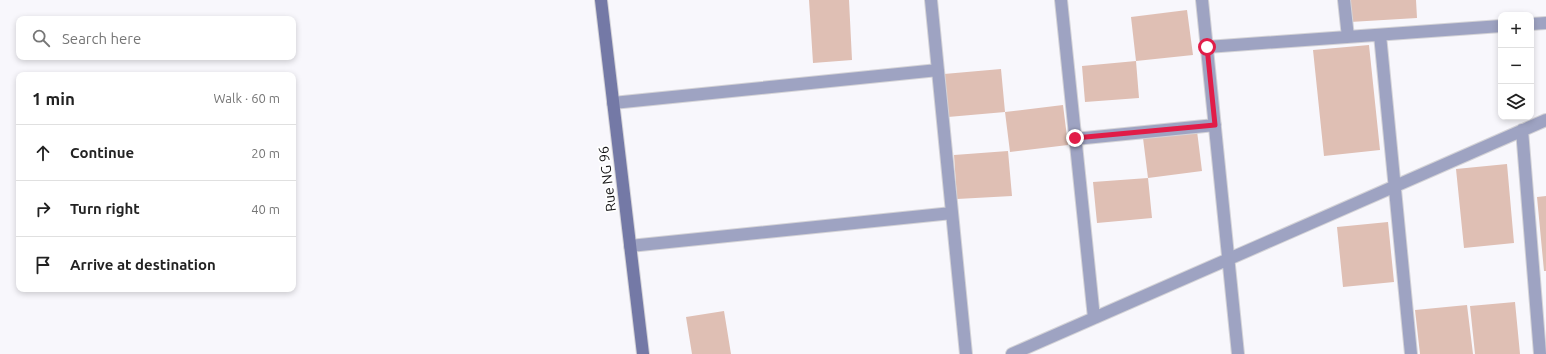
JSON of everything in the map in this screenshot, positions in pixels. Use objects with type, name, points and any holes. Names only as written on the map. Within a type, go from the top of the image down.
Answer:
[{"type":"street","name":"Rue NG 96","points":[[601,0],[643,354]]},
{"type":"street","points":[[931,0],[966,354]]},
{"type":"street","points":[[1061,0],[1094,318]]},
{"type":"street","points":[[1202,0],[1238,354]]},
{"type":"street","points":[[1344,0],[1348,37]]},
{"type":"street","points":[[1534,24],[1546,23]]},
{"type":"street","points":[[1207,47],[1498,26]]},
{"type":"street","points":[[1380,35],[1411,354]]},
{"type":"street","points":[[613,103],[938,70]]},
{"type":"street","points":[[1012,354],[1546,120]]},
{"type":"street","points":[[1075,138],[1215,125]]},
{"type":"street","points":[[1522,130],[1540,354]]},
{"type":"street","points":[[630,246],[952,213]]},
{"type":"building","points":[[809,0],[849,0],[852,60],[813,63]]},
{"type":"building","points":[[1349,0],[1416,0],[1417,18],[1350,22]]},
{"type":"building","points":[[1187,10],[1193,55],[1136,61],[1131,17]]},
{"type":"building","points":[[1369,45],[1380,150],[1324,156],[1313,50]]},
{"type":"building","points":[[1136,61],[1139,98],[1085,102],[1082,66]]},
{"type":"building","points":[[1001,69],[1005,112],[948,117],[944,74]]},
{"type":"building","points":[[1063,105],[1068,145],[1010,152],[1005,112]]},
{"type":"building","points":[[1197,131],[1202,171],[1148,178],[1143,138]]},
{"type":"building","points":[[1008,151],[1012,196],[957,199],[954,155]]},
{"type":"building","points":[[1507,164],[1514,243],[1464,248],[1456,169]]},
{"type":"building","points":[[1148,178],[1152,218],[1097,223],[1093,182]]},
{"type":"building","points":[[1546,196],[1546,271],[1544,271],[1537,197]]},
{"type":"building","points":[[1388,222],[1394,282],[1343,287],[1337,227]]},
{"type":"building","points":[[1515,302],[1520,354],[1475,354],[1470,306]]},
{"type":"building","points":[[1467,305],[1473,354],[1420,354],[1415,310]]},
{"type":"building","points":[[724,311],[731,354],[692,354],[686,317]]},
{"type":"route","points":[[1075,138],[1215,125],[1207,47]]}]
